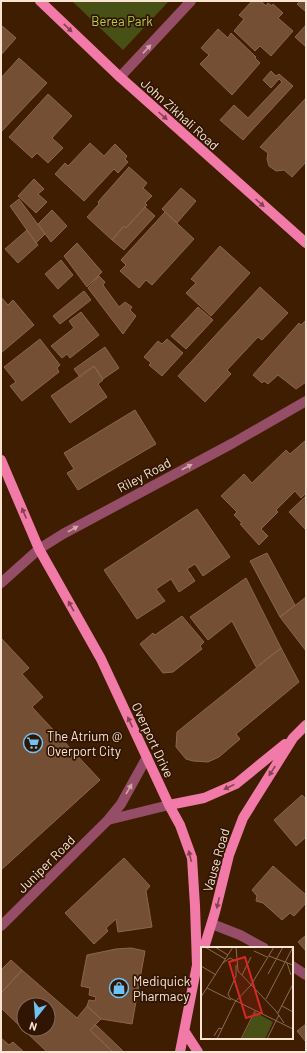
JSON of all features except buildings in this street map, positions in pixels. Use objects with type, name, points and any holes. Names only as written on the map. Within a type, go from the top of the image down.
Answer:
[{"type":"main road","name":"John Zikhali Road","points":[[40,1],[120,77],[306,243]]},
{"type":"main road","name":"Overport Drive","points":[[1,460],[39,549],[101,659],[169,805],[180,825],[192,858],[197,965],[180,1052]]},
{"type":"main road","name":"Vause Road","points":[[204,947],[212,924],[229,855],[243,818],[293,738],[306,725]]},
{"type":"main road","points":[[169,805],[204,798],[236,784],[293,738]]},
{"type":"main road","points":[[197,965],[201,955]]},
{"type":"main road","points":[[184,1032],[198,1052]]},
{"type":"street","points":[[120,77],[191,1]]},
{"type":"street","name":"Riley Road","points":[[1,583],[39,549],[63,534],[233,443],[306,401]]},
{"type":"street","name":"Juniper Road","points":[[1,926],[108,820],[121,804],[147,757]]},
{"type":"street","points":[[108,820],[169,805]]},
{"type":"street","points":[[212,924],[240,935],[262,947]]},
{"type":"street","points":[[293,967],[306,975]]},
{"type":"green space","name":"Berea Park","points":[[72,1],[169,1],[123,50]]},
{"type":"place","name":"The Atrium @ Overport City","points":[[33,743]]},
{"type":"place","name":"Mediquick Pharmacy","points":[[119,988]]}]
